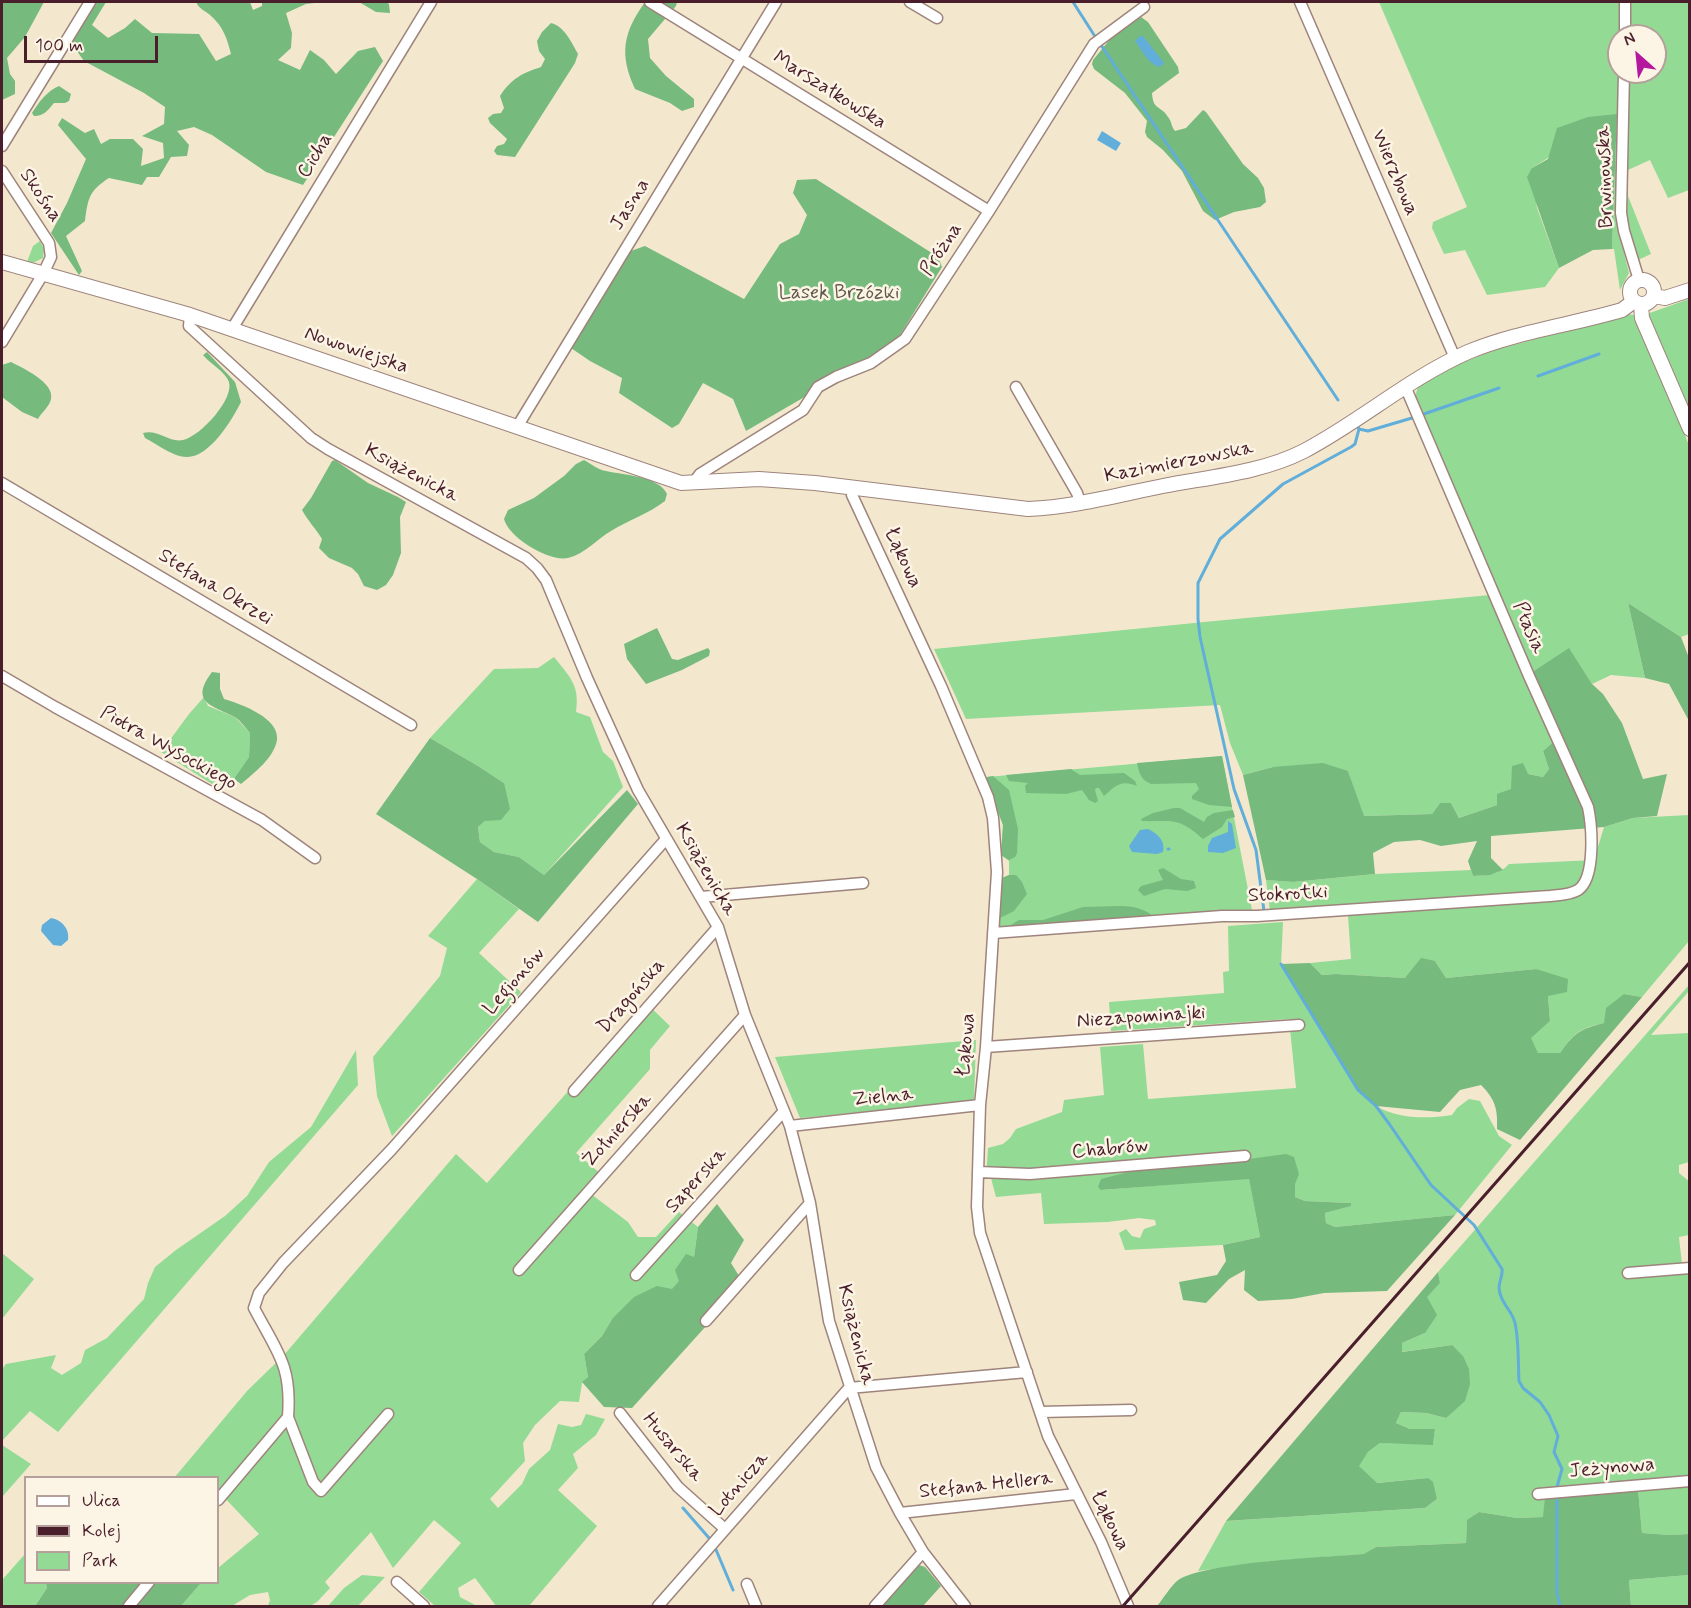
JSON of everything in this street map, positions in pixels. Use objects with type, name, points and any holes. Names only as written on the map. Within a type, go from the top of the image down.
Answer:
[{"type":"street","points":[[2,146],[90,2]]},
{"type":"street","name":"Cicha","points":[[232,329],[431,2]]},
{"type":"street","name":"Marszałkowska","points":[[650,2],[989,211]]},
{"type":"street","name":"Jasna","points":[[517,427],[776,2]]},
{"type":"street","points":[[910,2],[937,18]]},
{"type":"street","name":"Wierzbowa","points":[[1300,2],[1455,358]]},
{"type":"street","points":[[1624,24],[1625,2]]},
{"type":"street","name":"Próżna","points":[[696,483],[700,474],[803,410],[818,387],[871,363],[905,339],[1094,44],[1144,7]]},
{"type":"street","name":"Brwinowska","points":[[1624,84],[1621,213],[1639,280]]},
{"type":"street","name":"Skośna","points":[[2,171],[51,246],[51,257],[44,274],[2,342]]},
{"type":"street","name":"Nowowiejska","points":[[2,262],[190,315],[661,477],[681,483],[696,483]]},
{"type":"street","points":[[1637,303],[1649,303],[1654,296],[1654,287],[1643,279],[1632,285],[1630,294],[1637,303],[1689,429]]},
{"type":"street","points":[[1654,296],[1665,298],[1689,290]]},
{"type":"street","name":"Kazimierzowska","points":[[696,483],[777,480],[853,487],[1011,508],[1048,508],[1080,502],[1278,462],[1305,450],[1405,386],[1455,358],[1502,341],[1622,310],[1637,303]]},
{"type":"street","name":"Książenicka","points":[[190,315],[189,326],[311,438],[327,449],[526,558],[546,580],[638,790],[718,927],[745,1016],[790,1126],[810,1203],[829,1321],[876,1467],[923,1551],[965,1606]]},
{"type":"street","name":"Ptasia","points":[[1405,386],[1529,676],[1588,807],[1592,825],[1591,849],[1587,878],[1582,886]]},
{"type":"street","points":[[1016,387],[1077,492],[1080,502]]},
{"type":"street","name":"Stefana Okrzei","points":[[2,483],[411,725]]},
{"type":"street","name":"Łąkowa","points":[[853,487],[852,495],[941,686],[988,797],[993,818],[997,872],[980,1105],[977,1207],[980,1233],[1048,1436],[1101,1542],[1128,1606]]},
{"type":"street","name":"Piotra Wysockiego","points":[[2,676],[262,820],[315,858]]},
{"type":"street","name":"Legionów","points":[[288,1417],[290,1395],[287,1372],[282,1358],[254,1308],[259,1293],[283,1263],[392,1149],[666,839]]},
{"type":"street","points":[[701,897],[862,883]]},
{"type":"street","name":"Stokrotki","points":[[993,933],[1550,896],[1572,893],[1582,886]]},
{"type":"street","name":"Dragońska","points":[[574,1091],[718,927]]},
{"type":"street","name":"Żołnierska","points":[[519,1270],[745,1016]]},
{"type":"street","name":"Niezapominajki","points":[[986,1047],[1299,1025]]},
{"type":"street","name":"Zielna","points":[[790,1126],[980,1105]]},
{"type":"street","name":"Saperska","points":[[636,1275],[784,1111]]},
{"type":"street","name":"Chabrów","points":[[978,1172],[1030,1174],[1245,1156]]},
{"type":"street","points":[[706,1321],[810,1203]]},
{"type":"street","points":[[1628,1273],[1689,1268]]},
{"type":"street","points":[[849,1388],[1027,1372]]},
{"type":"street","name":"Lotnicza","points":[[658,1606],[849,1388]]},
{"type":"street","points":[[1040,1412],[1131,1410]]},
{"type":"street","name":"Husarska","points":[[620,1413],[678,1487],[725,1529]]},
{"type":"street","points":[[219,1499],[288,1417],[313,1482],[321,1491],[388,1414]]},
{"type":"street","name":"Jeżynowa","points":[[1538,1494],[1689,1481]]},
{"type":"street","name":"Stefana Hellera","points":[[900,1513],[1076,1494]]},
{"type":"street","points":[[875,1606],[923,1551]]},
{"type":"street","points":[[397,1582],[424,1606]]},
{"type":"street","points":[[129,1606],[147,1584]]},
{"type":"street","points":[[747,1584],[756,1606]]},
{"type":"green space","points":[[2,2],[44,2],[25,37],[7,58],[10,74],[15,81],[15,94],[2,100]]},
{"type":"green space","points":[[95,2],[106,2],[92,25],[108,38],[135,19],[152,33],[199,34],[216,61],[231,54],[228,43],[218,23],[196,2],[250,2],[253,10],[262,6],[262,2],[323,2],[306,4],[286,13],[292,33],[291,48],[278,60],[300,70],[310,50],[324,60],[336,74],[358,51],[375,47],[383,61],[303,185],[266,172],[212,135],[194,127],[177,131],[189,145],[187,156],[171,157],[159,177],[147,177],[142,185],[109,178],[93,191],[87,206],[85,221],[66,236],[82,271],[79,275],[51,233],[86,159],[58,125],[62,118],[85,133],[94,129],[101,144],[110,139],[133,139],[143,149],[141,166],[164,158],[163,143],[142,136],[164,124],[165,107],[144,93],[84,61],[69,40]]},
{"type":"green space","points":[[359,2],[386,2],[389,4],[390,13],[376,12]]},
{"type":"green space","points":[[645,2],[677,2],[648,39],[650,58],[666,76],[694,99],[694,107],[682,111],[670,103],[635,89],[627,65],[626,44],[632,24]]},
{"type":"green space","points":[[1379,2],[1622,2],[1622,24],[1607,24],[1607,84],[1619,84],[1619,233],[1629,273],[1620,290],[1614,249],[1612,249],[1617,114],[1532,168],[1537,208],[1559,268],[1545,287],[1487,295],[1465,250],[1444,254],[1432,228],[1433,222],[1467,207]]},
{"type":"green space","points":[[1630,2],[1689,2],[1689,190],[1668,198],[1650,160],[1628,170],[1628,84],[1667,84],[1667,24],[1629,24]]},
{"type":"green space","points":[[1141,17],[1148,22],[1178,67],[1179,73],[1152,93],[1154,103],[1165,113],[1175,131],[1186,128],[1203,110],[1206,112],[1243,164],[1258,178],[1264,188],[1266,202],[1260,207],[1234,212],[1215,220],[1203,211],[1182,171],[1163,150],[1147,137],[1145,132],[1147,121],[1125,93],[1094,69],[1093,60],[1111,38]]},
{"type":"green space","points":[[551,23],[564,31],[570,40],[578,54],[575,63],[515,157],[497,155],[494,151],[497,146],[504,144],[507,139],[490,123],[488,118],[493,114],[501,113],[504,108],[500,96],[508,85],[523,74],[541,67],[545,59],[539,51],[537,41]]},
{"type":"green space","points":[[59,86],[71,94],[69,101],[54,103],[43,114],[34,116],[32,113],[40,101],[51,90]]},
{"type":"green space","points":[[1617,114],[1612,249],[1593,250],[1559,268],[1527,177],[1532,168],[1548,159],[1557,128],[1588,117]]},
{"type":"green space","name":"Lasek Brzózki","points":[[816,179],[938,257],[942,267],[894,345],[746,431],[733,399],[703,383],[679,424],[672,428],[619,393],[622,378],[568,346],[625,253],[645,246],[744,299],[780,244],[799,234],[807,215],[793,193],[797,180]]},
{"type":"green space","points":[[1628,196],[1651,254],[1638,260],[1627,220]]},
{"type":"green space","points":[[40,241],[44,249],[43,258],[33,263],[27,262],[33,246]]},
{"type":"green space","points":[[1689,299],[1689,412],[1647,314]]},
{"type":"green space","points":[[1627,314],[1634,315],[1689,445],[1689,634],[1681,637],[1628,603],[1645,678],[1611,675],[1592,684],[1569,649],[1554,659],[1552,743],[1543,751],[1549,769],[1543,777],[1528,774],[1497,805],[1459,818],[1451,803],[1440,803],[1432,814],[1363,816],[1348,771],[1273,767],[1243,775],[1230,743],[1220,705],[966,719],[934,649],[1490,595],[1414,399],[1418,387],[1456,365],[1495,350]]},
{"type":"green space","points":[[207,352],[235,382],[241,402],[226,427],[204,451],[187,457],[171,453],[145,438],[143,433],[154,433],[173,440],[183,440],[207,424],[226,398],[229,382],[224,374],[203,355]]},
{"type":"green space","points":[[11,362],[37,377],[51,393],[50,402],[38,419],[22,412],[2,397],[2,365]]},
{"type":"green space","points":[[335,460],[368,483],[406,502],[400,517],[401,553],[393,575],[386,585],[377,590],[364,586],[352,568],[329,558],[319,548],[322,539],[302,510],[332,461]]},
{"type":"green space","points":[[584,460],[603,470],[640,477],[656,483],[667,494],[665,501],[568,558],[551,556],[521,541],[513,534],[504,519],[508,510],[534,498]]},
{"type":"green space","points":[[1628,603],[1681,637],[1689,658],[1689,721],[1669,684],[1645,678]]},
{"type":"green space","points":[[657,628],[672,659],[678,660],[708,648],[709,656],[682,670],[646,684],[627,659],[624,644]]},
{"type":"green space","points":[[1569,648],[1592,684],[1603,694],[1622,723],[1643,779],[1667,774],[1657,816],[1633,818],[1604,827],[1491,836],[1491,858],[1503,870],[1490,875],[1473,876],[1468,861],[1477,841],[1441,846],[1420,840],[1394,842],[1373,853],[1375,874],[1293,882],[1266,880],[1243,775],[1273,767],[1323,763],[1348,771],[1364,816],[1432,814],[1440,803],[1451,803],[1459,818],[1497,805],[1497,794],[1511,789],[1512,766],[1523,763],[1528,774],[1543,777],[1549,769],[1543,751],[1552,743],[1525,677]]},
{"type":"green space","points":[[554,657],[575,688],[576,712],[590,717],[603,752],[613,761],[623,787],[544,875],[519,857],[494,852],[480,842],[478,827],[485,821],[504,783],[430,738],[494,669],[538,668]]},
{"type":"green space","points":[[212,672],[220,673],[220,689],[224,699],[258,713],[272,725],[276,732],[277,740],[272,753],[263,765],[241,784],[234,779],[249,757],[250,733],[235,717],[206,701],[203,690]]},
{"type":"green space","points":[[204,697],[208,706],[235,717],[250,733],[249,757],[230,786],[220,789],[161,752]]},
{"type":"green space","points":[[430,738],[504,783],[510,809],[501,820],[485,821],[478,827],[480,842],[494,852],[519,857],[544,875],[627,790],[638,804],[538,922],[477,879],[376,814]]},
{"type":"green space","points":[[1222,756],[1252,910],[1003,930],[999,926],[1002,878],[1009,875],[1009,861],[1001,855],[1003,825],[986,780],[987,777]]},
{"type":"green space","points":[[1222,756],[1232,807],[1209,805],[1192,799],[1199,789],[1196,783],[1151,784],[1141,776],[1137,763]]},
{"type":"green space","points":[[1071,769],[1080,775],[1124,773],[1135,781],[1137,786],[1122,783],[1104,796],[1099,788],[1096,788],[1098,801],[1095,803],[1089,800],[1082,790],[1066,794],[1026,793],[1025,786],[1028,783],[1009,781],[1006,775]]},
{"type":"green space","points":[[993,776],[1009,790],[1018,829],[1017,853],[1009,860],[1001,855],[1003,825],[986,780],[987,777]]},
{"type":"green space","points":[[1180,808],[1204,822],[1214,813],[1233,810],[1235,817],[1227,819],[1222,827],[1203,839],[1180,823],[1142,821],[1141,819],[1153,813]]},
{"type":"green space","points":[[1689,815],[1689,941],[1642,997],[1624,994],[1604,1023],[1578,1032],[1560,1053],[1538,1053],[1530,1038],[1550,1021],[1548,996],[1536,969],[1446,978],[1435,961],[1405,978],[1322,975],[1310,963],[1351,959],[1348,916],[1345,906],[1270,911],[1266,880],[1293,882],[1375,874],[1471,870],[1473,876],[1497,872],[1509,864],[1594,860],[1604,827],[1633,818]]},
{"type":"green space","points":[[1163,868],[1181,879],[1194,881],[1196,888],[1187,891],[1165,889],[1144,896],[1138,890],[1141,886],[1163,880],[1158,870]]},
{"type":"green space","points":[[1016,875],[1027,894],[1014,911],[1000,918],[1002,878]]},
{"type":"green space","points":[[477,879],[519,909],[479,953],[521,992],[392,1136],[377,1096],[373,1057],[440,976],[447,948],[428,936]]},
{"type":"green space","points":[[1083,907],[1139,908],[1154,917],[1003,930],[1019,920],[1043,920]]},
{"type":"green space","points":[[1283,922],[1281,964],[1376,1106],[1403,1116],[1433,1117],[1452,1115],[1469,1099],[1480,1101],[1499,1136],[1512,1145],[1455,1215],[1335,1227],[1326,1223],[1325,1213],[1350,1206],[1351,1203],[1305,1201],[1295,1197],[1295,1184],[1197,1166],[1136,1170],[1102,1190],[1249,1178],[1260,1237],[1223,1245],[1125,1250],[1119,1233],[1126,1229],[1132,1236],[1140,1238],[1144,1229],[1156,1225],[1155,1220],[1139,1218],[1108,1222],[1044,1224],[1041,1193],[996,1197],[991,1178],[986,1178],[988,1148],[1003,1144],[1016,1129],[1062,1112],[1064,1100],[1104,1095],[1100,1047],[1143,1044],[1148,1099],[1296,1088],[1289,1019],[1111,1031],[1109,1002],[1224,993],[1223,972],[1229,971],[1228,926]]},
{"type":"green space","points":[[1421,958],[1435,961],[1446,978],[1536,969],[1568,979],[1567,992],[1548,996],[1550,1021],[1531,1038],[1538,1053],[1560,1053],[1578,1033],[1604,1023],[1606,1008],[1624,994],[1642,997],[1520,1140],[1497,1129],[1495,1105],[1481,1085],[1460,1090],[1440,1112],[1376,1106],[1358,1090],[1281,964],[1310,963],[1322,975],[1405,978]]},
{"type":"green space","points":[[1689,985],[1689,991],[1651,1035],[1689,1033],[1689,1162],[1679,1165],[1679,1173],[1690,1182],[1689,1235],[1679,1237],[1682,1264],[1690,1264],[1689,1534],[1642,1533],[1638,1489],[1543,1517],[1517,1518],[1479,1512],[1467,1521],[1466,1543],[1376,1547],[1365,1554],[1272,1561],[1198,1571],[1226,1521],[1425,1508],[1437,1499],[1428,1478],[1376,1483],[1358,1466],[1368,1452],[1380,1443],[1433,1444],[1435,1429],[1410,1429],[1396,1423],[1401,1412],[1426,1413],[1446,1418],[1452,1345],[1401,1352],[1402,1343],[1425,1333],[1426,1296],[1440,1283],[1438,1272]]},
{"type":"green space","points":[[646,1003],[670,1026],[650,1050],[650,1069],[576,1153],[601,1174],[583,1188],[628,1222],[638,1237],[656,1237],[679,1212],[698,1227],[694,1257],[672,1293],[612,1319],[602,1336],[584,1354],[588,1377],[582,1383],[579,1402],[560,1401],[535,1425],[523,1443],[525,1461],[490,1499],[498,1508],[522,1484],[529,1469],[550,1450],[558,1424],[572,1427],[581,1425],[586,1414],[605,1419],[596,1435],[573,1454],[578,1468],[558,1490],[597,1526],[529,1606],[496,1606],[475,1578],[458,1588],[460,1597],[477,1606],[435,1606],[419,1592],[461,1543],[434,1520],[393,1568],[371,1532],[325,1582],[330,1588],[310,1606],[268,1606],[270,1600],[268,1592],[250,1595],[232,1606],[181,1606],[200,1584],[219,1584],[219,1567],[259,1534],[219,1494],[219,1476],[176,1476],[247,1391],[284,1355],[456,1154],[487,1183]]},
{"type":"green space","points":[[976,1040],[974,1101],[800,1118],[775,1057]]},
{"type":"green space","points":[[356,1050],[358,1085],[58,1432],[30,1411],[2,1441],[2,1369],[6,1364],[56,1355],[51,1368],[62,1375],[81,1363],[85,1350],[107,1338],[144,1299],[155,1267],[225,1216],[247,1196],[269,1162],[311,1127]]},
{"type":"green space","points":[[1286,1154],[1294,1157],[1299,1174],[1295,1184],[1295,1197],[1305,1201],[1351,1203],[1351,1206],[1325,1213],[1326,1223],[1335,1227],[1455,1215],[1387,1291],[1324,1293],[1292,1299],[1258,1301],[1244,1290],[1245,1270],[1229,1279],[1206,1303],[1183,1300],[1179,1282],[1217,1275],[1226,1261],[1223,1245],[1260,1237],[1249,1179],[1101,1190],[1098,1187],[1101,1179],[1136,1170],[1197,1166]]},
{"type":"green space","points":[[717,1204],[744,1240],[731,1263],[744,1284],[632,1408],[604,1407],[582,1382],[588,1377],[584,1354],[602,1336],[612,1319],[634,1297],[657,1286],[672,1289],[679,1281],[675,1270],[686,1254],[694,1257],[698,1227]]},
{"type":"green space","points":[[2,1253],[34,1279],[2,1319]]},
{"type":"green space","points":[[1438,1272],[1440,1283],[1427,1297],[1437,1315],[1425,1333],[1402,1343],[1402,1352],[1452,1345],[1463,1356],[1469,1369],[1470,1384],[1465,1401],[1446,1418],[1426,1413],[1401,1412],[1396,1423],[1410,1429],[1435,1429],[1433,1445],[1380,1443],[1368,1452],[1359,1466],[1377,1483],[1428,1478],[1433,1482],[1437,1499],[1425,1508],[1226,1521]]},
{"type":"green space","points":[[2,1445],[31,1464],[2,1497]]},
{"type":"green space","points":[[1638,1489],[1642,1533],[1689,1534],[1689,1575],[1629,1580],[1631,1606],[1157,1606],[1177,1581],[1211,1569],[1364,1554],[1376,1547],[1466,1543],[1467,1520],[1479,1512],[1517,1518],[1543,1517],[1545,1497]]},
{"type":"green space","points":[[24,1555],[24,1584],[46,1584],[47,1588],[35,1606],[2,1606],[2,1580]]},
{"type":"green space","points":[[919,1565],[925,1567],[941,1586],[923,1606],[882,1606]]},
{"type":"green space","points":[[362,1575],[385,1577],[358,1606],[328,1606],[344,1588]]},
{"type":"green space","points":[[1689,1575],[1689,1606],[1631,1606],[1629,1580]]},
{"type":"green space","points":[[46,1584],[200,1584],[181,1606],[35,1606],[47,1588]]},
{"type":"water","points":[[1143,36],[1164,63],[1160,67],[1149,60],[1135,41]]},
{"type":"water","points":[[1102,131],[1121,143],[1116,151],[1097,140]]},
{"type":"water","points":[[1228,821],[1232,824],[1236,848],[1223,853],[1208,852],[1212,838],[1228,832]]},
{"type":"water","points":[[1148,829],[1160,838],[1164,848],[1163,852],[1157,854],[1132,852],[1129,846],[1140,830]]},
{"type":"water","points":[[51,918],[62,923],[68,932],[68,940],[61,946],[53,945],[41,931],[42,925]]},
{"type":"waterway","points":[[1073,2],[1096,38]]},
{"type":"waterway","points":[[1101,45],[1338,400]]},
{"type":"waterway","points":[[1538,376],[1599,354]]},
{"type":"waterway","points":[[1421,415],[1499,388]]},
{"type":"waterway","points":[[1359,429],[1368,431],[1412,418]]},
{"type":"waterway","points":[[1264,911],[1256,850],[1234,789],[1200,637],[1198,583],[1220,539],[1283,484],[1355,444],[1359,429],[1357,425]]},
{"type":"waterway","points":[[1281,964],[1358,1090],[1376,1106],[1431,1185],[1474,1225],[1502,1269],[1499,1288],[1515,1323],[1519,1381],[1523,1388],[1540,1402],[1549,1415],[1558,1436],[1554,1452],[1562,1469],[1557,1487]]},
{"type":"waterway","points":[[1557,1500],[1557,1593],[1560,1606]]},
{"type":"waterway","points":[[683,1508],[709,1538]]},
{"type":"waterway","points":[[714,1545],[733,1590]]},
{"type":"railway","points":[[1123,1606],[1690,962]]}]
